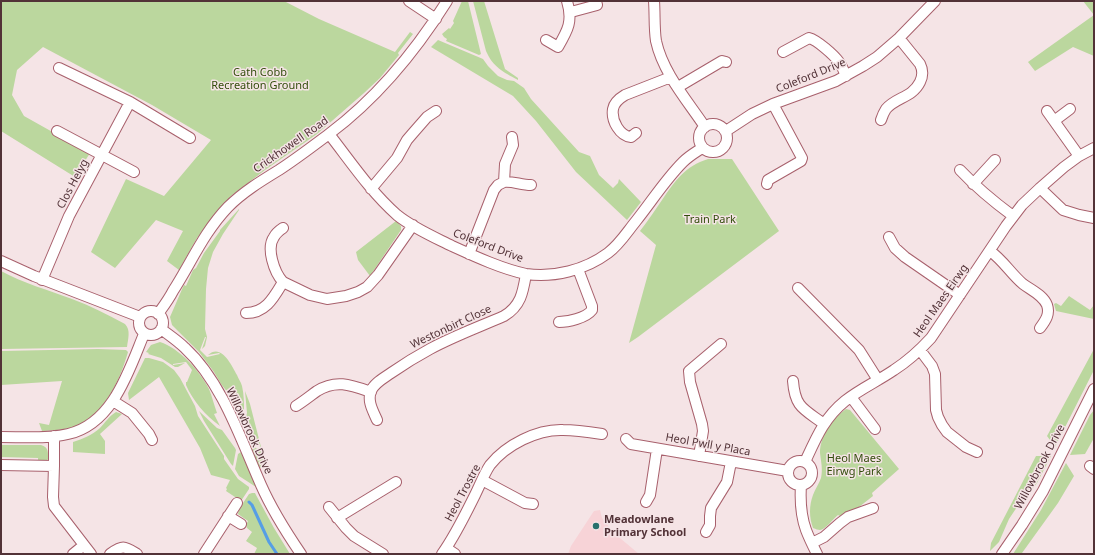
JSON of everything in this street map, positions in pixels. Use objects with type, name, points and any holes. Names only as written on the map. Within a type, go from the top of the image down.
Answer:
[{"type":"street","points":[[409,1],[436,19]]},
{"type":"street","name":"Crickhowell Road","points":[[158,314],[173,292],[210,228],[227,208],[259,181],[280,169],[329,134],[361,107],[383,86],[415,48],[447,1]]},
{"type":"street","points":[[546,40],[558,47],[565,35],[570,23],[571,12],[567,1]]},
{"type":"street","points":[[571,12],[597,5],[596,1]]},
{"type":"street","points":[[654,1],[656,41],[663,61],[678,87],[705,127]]},
{"type":"street","name":"Coleford Drive","points":[[726,130],[752,114],[773,104],[846,76],[877,57],[899,38],[935,1]]},
{"type":"street","points":[[783,52],[809,38],[813,39],[838,61],[846,76]]},
{"type":"street","points":[[881,120],[886,109],[896,101],[911,94],[918,88],[922,80],[922,69],[920,64],[899,38]]},
{"type":"street","points":[[678,87],[722,61],[726,62]]},
{"type":"street","points":[[59,68],[130,102],[190,138]]},
{"type":"street","points":[[636,133],[631,137],[626,136],[620,131],[615,123],[613,115],[615,104],[625,94],[672,77]]},
{"type":"street","name":"Clos Helyg","points":[[42,280],[69,216],[130,102]]},
{"type":"street","points":[[767,184],[768,180],[801,161],[802,158],[773,104]]},
{"type":"street","points":[[1054,121],[1070,109]]},
{"type":"street","points":[[371,189],[397,158],[407,140],[427,117],[436,111]]},
{"type":"street","points":[[1047,111],[1079,156]]},
{"type":"street","points":[[709,124],[714,124],[719,125],[726,130],[728,140],[723,149],[716,152],[711,152],[702,148],[699,138],[701,130],[705,127],[709,124]]},
{"type":"street","points":[[58,130],[134,172]]},
{"type":"street","name":"Coleford Drive","points":[[329,134],[371,189],[399,216],[430,235],[469,254],[526,274],[542,275],[559,274],[578,269],[608,253],[622,240],[672,174],[684,161],[702,148]]},
{"type":"street","points":[[504,182],[505,164],[513,145],[512,137]]},
{"type":"street","name":"Heol Maes Eirwg","points":[[805,462],[819,432],[837,409],[851,397],[894,370],[920,350],[931,338],[1013,216],[1022,206],[1040,188],[1079,156],[1094,148]]},
{"type":"street","points":[[973,184],[995,160]]},
{"type":"street","points":[[960,170],[984,194],[1013,216]]},
{"type":"street","points":[[469,254],[494,190],[498,185],[504,182],[512,182],[522,185],[531,185]]},
{"type":"street","points":[[1040,188],[1064,210],[1079,216],[1094,218]]},
{"type":"street","points":[[283,228],[274,237],[271,249],[272,259],[280,278],[283,282],[310,295],[327,299],[346,296],[367,287],[378,275],[413,225]]},
{"type":"street","points":[[889,237],[895,248],[905,257],[960,295]]},
{"type":"street","points":[[990,251],[1003,262],[1017,279],[1044,300],[1048,313],[1047,318],[1040,328]]},
{"type":"street","points":[[1,262],[42,280],[140,317]]},
{"type":"street","points":[[559,322],[567,322],[589,314],[592,310],[592,306],[578,269]]},
{"type":"street","name":"Westonbirt Close","points":[[371,392],[380,380],[431,348],[509,313],[516,306],[520,298],[526,274]]},
{"type":"street","points":[[246,313],[254,313],[263,308],[272,299],[283,282]]},
{"type":"street","points":[[798,288],[859,350],[878,380]]},
{"type":"street","points":[[151,311],[155,312],[162,321],[161,329],[152,335],[144,334],[139,328],[140,317],[151,311]]},
{"type":"street","name":"Willowbrook Drive","points":[[161,329],[186,348],[209,375],[230,415],[269,502],[301,554]]},
{"type":"street","points":[[1,437],[54,436],[72,433],[85,428],[100,417],[113,400],[125,379],[144,334]]},
{"type":"street","points":[[699,456],[703,431],[690,382],[689,371],[721,344]]},
{"type":"street","points":[[920,350],[932,366],[935,374],[936,410],[938,417],[947,432],[966,447],[977,452]]},
{"type":"street","points":[[793,381],[794,392],[798,403],[802,408],[824,424]]},
{"type":"street","points":[[296,406],[323,388],[333,384],[350,385],[371,392],[370,406],[377,420]]},
{"type":"street","name":"Willowbrook Drive","points":[[1002,554],[1043,491],[1094,389]]},
{"type":"street","points":[[851,397],[875,429]]},
{"type":"street","points":[[113,400],[132,412],[152,440]]},
{"type":"street","name":"Heol Trostre","points":[[444,551],[466,514],[489,467],[503,452],[515,443],[549,431],[561,430],[602,434]]},
{"type":"street","points":[[54,436],[54,506],[91,554]]},
{"type":"street","name":"Heol Pwll y Placa","points":[[626,438],[631,444],[788,471]]},
{"type":"street","points":[[646,502],[650,495],[657,449]]},
{"type":"street","points":[[797,461],[805,462],[810,466],[812,476],[808,483],[801,485],[793,483],[789,479],[788,471],[793,463],[797,461]]},
{"type":"street","points":[[706,532],[710,525],[712,508],[727,482],[731,462]]},
{"type":"street","points":[[1,465],[54,466]]},
{"type":"street","points":[[482,480],[525,503],[533,504]]},
{"type":"street","points":[[338,518],[396,482]]},
{"type":"street","points":[[801,485],[800,497],[806,531],[816,554]]},
{"type":"street","points":[[204,554],[237,502]]},
{"type":"street","points":[[329,507],[354,536],[383,554]]},
{"type":"street","points":[[812,543],[824,537],[848,517],[873,508]]},
{"type":"street","points":[[228,516],[241,524]]},
{"type":"street","points":[[73,554],[84,545]]},
{"type":"street","points":[[110,554],[122,547],[126,547],[136,554]]},
{"type":"street","points":[[444,551],[455,554]]},
{"type":"shaded area","name":"Meadowlane Primary School","points":[[600,510],[602,518],[614,533],[639,554],[568,554],[571,546],[594,511]]},
{"type":"green space","name":"Cath Cobb Recreation Ground","points":[[1,1],[284,1],[319,19],[395,52],[410,32],[413,34],[398,53],[399,55],[380,78],[364,93],[317,134],[265,170],[231,196],[197,238],[179,270],[167,261],[183,231],[156,220],[115,268],[91,252],[126,179],[164,196],[211,140],[152,105],[43,47],[17,70],[12,95],[24,116],[90,153],[75,177],[1,131]]},
{"type":"green space","points":[[462,1],[468,1],[481,54],[479,55],[446,41],[447,39],[442,34],[449,28],[450,29],[454,23],[453,21]]},
{"type":"green space","points":[[473,1],[484,1],[505,69],[518,78],[518,80],[495,65],[489,57],[486,51]]},
{"type":"green space","points":[[1083,1],[1094,1],[1094,15]]},
{"type":"green space","points":[[1094,15],[1094,56],[1073,47],[1035,71],[1028,62]]},
{"type":"green space","points":[[438,40],[483,59],[498,76],[514,81],[524,88],[531,99],[579,152],[590,156],[599,175],[613,188],[618,183],[619,179],[641,202],[627,220],[576,172],[536,121],[513,96],[431,47]]},
{"type":"green space","name":"Train Park","points":[[708,159],[732,159],[779,231],[629,343],[656,245],[640,231],[681,175],[693,166]]},
{"type":"green space","points":[[239,209],[213,252],[208,268],[205,329],[207,337],[205,346],[202,349],[206,337],[200,350],[207,357],[220,354],[208,355],[213,352],[221,353],[229,361],[242,386],[244,395],[244,413],[238,403],[236,403],[221,384],[199,352],[172,325],[170,317],[183,287],[184,285],[186,286],[193,270],[196,268],[204,253],[220,230]]},
{"type":"green space","points":[[396,221],[401,226],[401,230],[370,276],[358,260],[356,252]]},
{"type":"green space","points":[[1,271],[27,283],[72,299],[125,324],[129,332],[127,347],[1,349]]},
{"type":"green space","points":[[1069,296],[1090,310],[1094,305],[1094,319],[1056,311],[1054,304],[1056,303],[1061,306]]},
{"type":"green space","points":[[160,342],[174,349],[188,361],[205,382],[217,413],[214,414],[220,426],[209,417],[192,397],[186,382],[192,370],[186,362],[173,364],[185,363],[175,367],[161,358],[146,352],[151,345]]},
{"type":"green space","points":[[98,349],[126,350],[128,352],[121,373],[111,394],[97,412],[89,419],[75,427],[61,430],[42,431],[39,423],[49,425],[62,381],[1,385],[1,351]]},
{"type":"green space","points":[[1094,349],[1094,370],[1055,447],[1047,436]]},
{"type":"green space","points":[[145,358],[163,362],[174,370],[180,378],[195,406],[198,416],[224,456],[224,459],[238,479],[249,487],[241,501],[226,491],[230,480],[211,475],[200,448],[159,377],[129,400],[128,393]]},
{"type":"green space","points":[[245,391],[250,404],[261,447],[251,441],[246,417]]},
{"type":"green space","name":"Heol Maes Eirwg Park","points":[[846,409],[850,410],[899,469],[872,493],[873,496],[859,507],[840,516],[838,515],[824,528],[818,530],[813,528],[810,512],[812,499],[822,475],[820,453],[822,440],[828,428]]},
{"type":"green space","points":[[1094,410],[1094,438],[1085,454],[1070,455],[1090,415]]},
{"type":"green space","points":[[199,411],[217,428],[222,430],[235,448],[236,450],[233,466],[204,421]]},
{"type":"green space","points":[[116,412],[122,414],[100,434],[105,441],[105,454],[73,452],[73,442],[94,433]]},
{"type":"green space","points":[[1,445],[41,445],[47,449],[48,459],[46,462],[38,462],[38,458],[1,457]]},
{"type":"green space","points":[[252,446],[262,451],[266,466],[259,468],[250,447]]},
{"type":"green space","points":[[241,452],[256,487],[239,476],[235,469],[238,454]]},
{"type":"green space","points":[[1036,456],[1051,456],[1037,483],[1031,491],[1028,490],[1023,496],[1025,498],[1009,519],[999,542],[990,551],[991,543]]},
{"type":"green space","points":[[1066,463],[1074,476],[1058,503],[1022,553],[1013,554],[1041,510]]},
{"type":"green space","points":[[255,493],[290,554],[254,554],[257,548],[246,541],[252,532],[247,528],[246,525],[248,521],[238,514],[239,509],[249,494]]},
{"type":"waterway","points":[[249,502],[252,505],[269,542],[277,554]]},
{"type":"place","name":"Meadowlane Primary School","points":[[596,526]]}]
